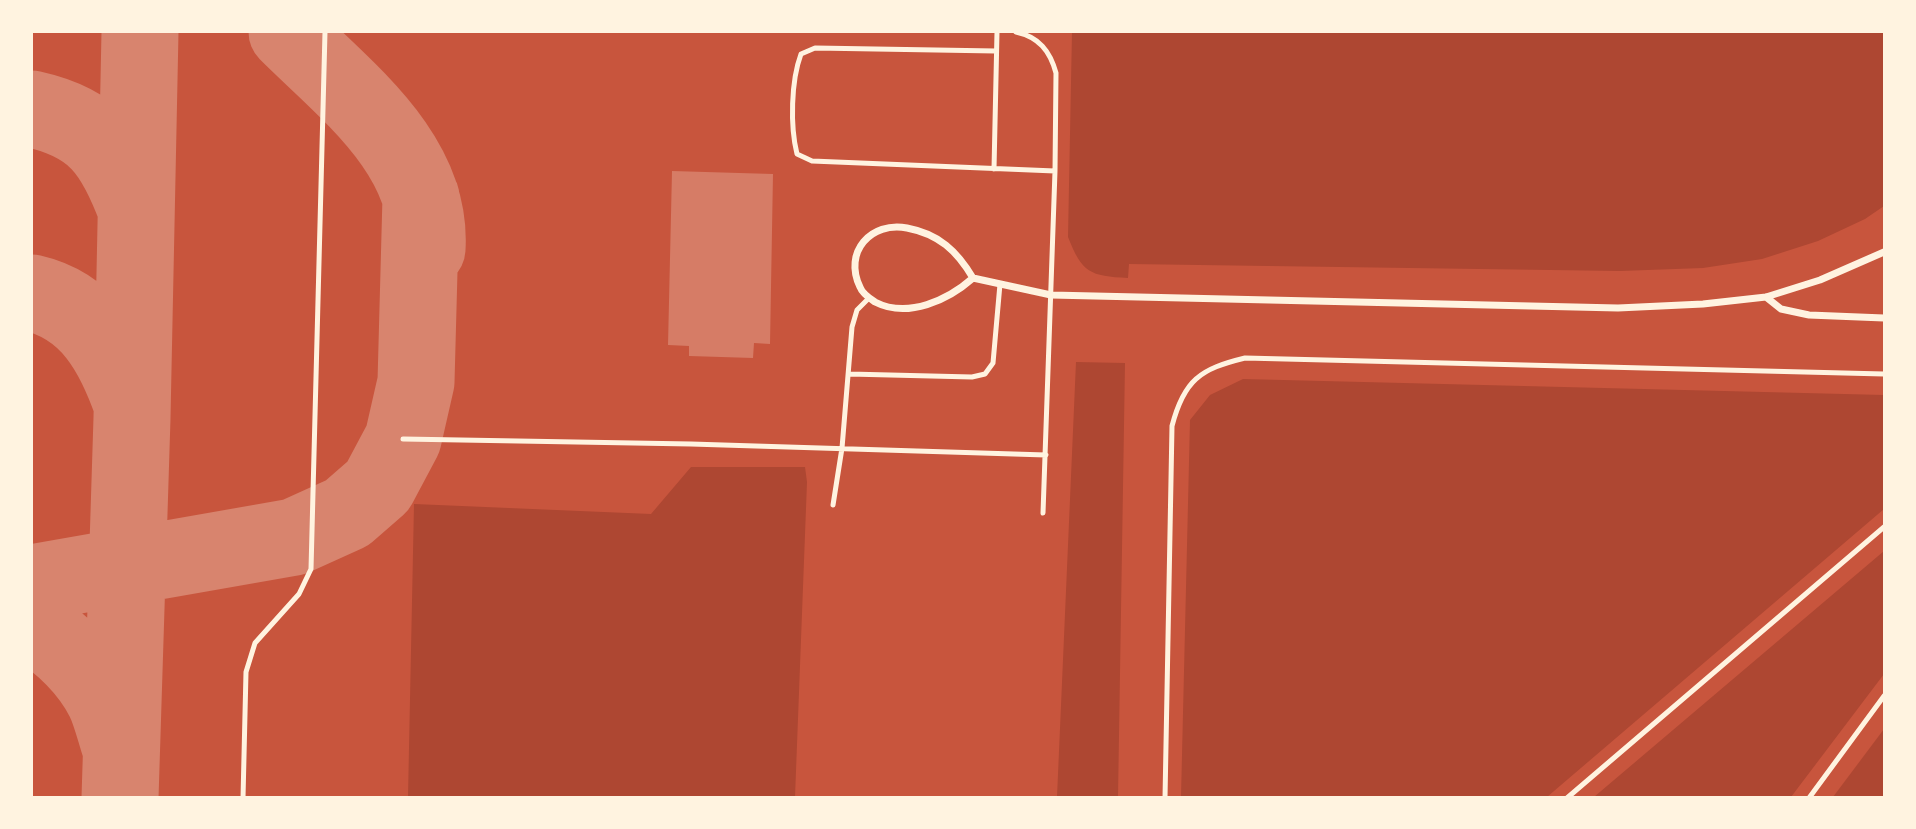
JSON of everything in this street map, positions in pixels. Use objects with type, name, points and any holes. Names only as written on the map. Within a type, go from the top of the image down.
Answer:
[{"type":"street","points":[[973,278],[943,299],[923,306],[901,309],[883,306],[869,298],[860,287],[856,270],[858,252],[865,238],[876,230],[904,227],[928,233],[947,244],[962,260],[973,278],[1051,295],[1618,308],[1766,298],[1820,280],[1885,252]]},
{"type":"street","points":[[1766,298],[1781,309],[1809,315],[1885,318]]},
{"type":"lane","points":[[243,797],[246,672],[255,643],[299,594],[311,569],[325,32]]},
{"type":"lane","points":[[995,169],[997,32]]},
{"type":"lane","points":[[1016,32],[1026,34],[1042,44],[1051,57],[1056,73],[1043,513]]},
{"type":"lane","points":[[996,51],[815,48],[800,54],[795,69],[793,139],[797,154],[812,161],[1055,172]]},
{"type":"lane","points":[[849,374],[972,377],[985,374],[993,363],[1000,284]]},
{"type":"lane","points":[[833,505],[842,448],[852,327],[858,310],[869,298]]},
{"type":"lane","points":[[1165,797],[1172,426],[1178,402],[1193,380],[1218,364],[1245,358],[1885,374]]},
{"type":"lane","points":[[403,439],[1046,455]]},
{"type":"lane","points":[[1567,797],[1885,527]]},
{"type":"lane","points":[[1809,797],[1885,696]]},
{"type":"shaded area","points":[[1072,32],[1884,32],[1884,206],[1865,219],[1818,241],[1762,259],[1703,268],[1620,271],[1129,264],[1128,278],[1105,276],[1096,274],[1083,265],[1068,237]]},
{"type":"shaded area","points":[[1076,362],[1125,363],[1118,797],[1057,797]]},
{"type":"shaded area","points":[[1243,379],[1884,395],[1884,509],[1547,797],[1181,797],[1190,420],[1210,395]]},
{"type":"shaded area","points":[[691,467],[805,467],[807,482],[795,797],[408,797],[414,504],[651,514]]},
{"type":"shaded area","points":[[1884,551],[1884,674],[1791,797],[1594,797]]},
{"type":"shaded area","points":[[1884,729],[1884,797],[1833,797]]},
{"type":"building","points":[[672,171],[773,174],[770,344],[754,343],[753,358],[689,356],[689,346],[668,345]]},
{"type":"taxiway","points":[[120,798],[140,32]]},
{"type":"taxiway","points":[[287,32],[359,102],[401,155],[416,184],[425,215],[427,249]]},
{"type":"taxiway","points":[[32,109],[72,122],[99,142],[119,171],[136,209]]},
{"type":"taxiway","points":[[32,583],[294,537],[347,513],[378,486],[403,439],[416,382],[421,197]]},
{"type":"taxiway","points":[[32,293],[52,299],[69,309],[97,334],[117,367],[132,404]]},
{"type":"taxiway","points":[[32,624],[63,647],[90,676],[106,704],[120,746]]}]
